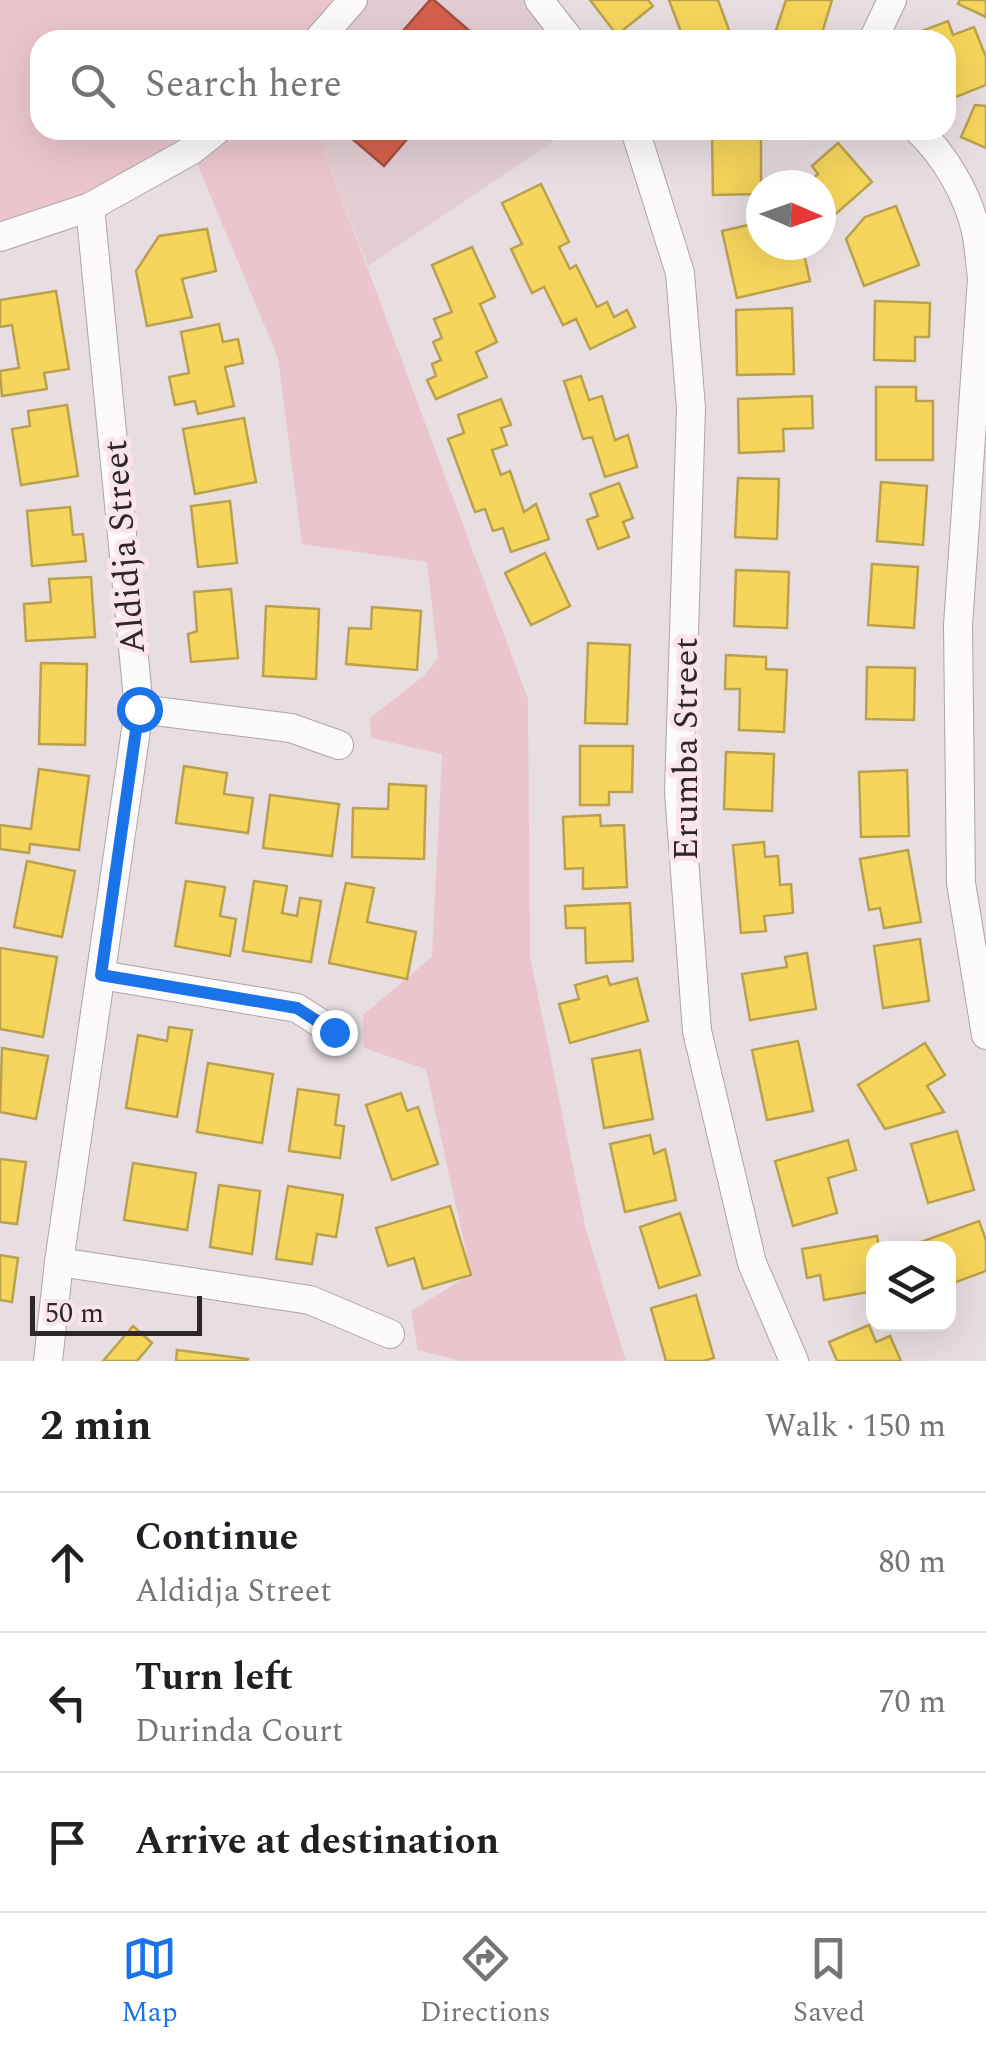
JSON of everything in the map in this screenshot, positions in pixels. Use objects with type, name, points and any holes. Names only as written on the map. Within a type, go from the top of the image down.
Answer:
[{"type":"street","points":[[327,30],[353,0]]},
{"type":"street","points":[[540,0],[562,30]]},
{"type":"street","points":[[878,30],[892,0]]},
{"type":"street","points":[[0,238],[90,207],[204,140]]},
{"type":"street","name":"Erumba Street","points":[[638,140],[680,273],[690,408],[679,792],[697,1031],[752,1263],[794,1361]]},
{"type":"street","points":[[929,140],[958,184],[976,230],[982,278],[958,645],[960,883],[986,1035]]},
{"type":"street","name":"Aldidja Street","points":[[48,1361],[139,709],[90,207]]},
{"type":"street","points":[[139,709],[291,728],[339,745]]},
{"type":"street","points":[[101,975],[297,1008],[334,1032]]},
{"type":"street","points":[[59,1262],[310,1300],[390,1334]]},
{"type":"shaded area","points":[[0,0],[353,0],[327,30],[30,30],[30,140],[320,140],[528,699],[530,957],[586,1230],[626,1361],[461,1361],[418,1350],[411,1311],[471,1274],[426,1069],[364,1048],[363,1015],[432,957],[442,754],[371,738],[370,718],[425,675],[438,658],[427,562],[302,544],[278,358],[192,151],[0,237]]},
{"type":"shaded area","points":[[353,0],[539,0],[562,30],[327,30]]},
{"type":"shaded area","points":[[320,140],[555,140],[368,266]]},
{"type":"building: Homes","points":[[590,0],[648,0],[653,6],[623,30],[613,30]]},
{"type":"building: Homes","points":[[669,0],[718,0],[729,30],[680,30]]},
{"type":"building: Homes","points":[[786,0],[832,0],[823,30],[776,30]]},
{"type":"building: Homes","points":[[960,0],[986,0],[986,17],[958,4]]},
{"type":"building: Homes","points":[[948,21],[951,30],[924,30]]},
{"type":"building: Homes","points":[[974,27],[986,57],[986,85],[956,97],[956,34]]},
{"type":"building: Homes","points":[[975,105],[986,106],[986,148],[961,137]]},
{"type":"building: Homes","points":[[712,140],[761,140],[761,170],[746,170],[746,194],[713,195]]},
{"type":"building: Homes","points":[[838,143],[872,182],[836,214],[836,170],[815,170],[812,166]]},
{"type":"building: Homes","points":[[541,184],[569,242],[559,247],[570,269],[576,265],[597,307],[607,302],[614,317],[627,310],[635,327],[590,349],[576,319],[563,325],[544,287],[532,293],[511,249],[522,244],[502,203]]},
{"type":"building: Homes","points":[[896,206],[919,265],[864,286],[846,239],[865,217]]},
{"type":"building: Homes","points":[[746,225],[746,260],[805,260],[810,281],[737,298],[722,231]]},
{"type":"building: Homes","points":[[207,229],[216,271],[182,279],[192,317],[147,326],[136,271],[159,236]]},
{"type":"building: Homes","points":[[472,247],[495,297],[480,304],[497,342],[476,352],[487,377],[436,399],[427,380],[436,376],[432,364],[441,360],[433,342],[442,338],[434,319],[452,312],[432,265]]},
{"type":"building: Homes","points":[[56,291],[69,369],[44,373],[47,389],[2,396],[0,371],[19,368],[12,325],[0,327],[0,300]]},
{"type":"building: Homes","points":[[875,301],[930,303],[929,337],[915,337],[915,361],[874,360]]},
{"type":"building: Homes","points":[[792,308],[794,374],[737,375],[736,310]]},
{"type":"building: Homes","points":[[219,324],[223,342],[238,339],[243,363],[225,367],[234,406],[198,414],[195,401],[175,405],[169,377],[189,373],[181,332]]},
{"type":"building: Homes","points":[[581,376],[589,400],[602,396],[615,440],[628,435],[637,467],[605,477],[592,437],[583,439],[564,381]]},
{"type":"building: Homes","points":[[876,387],[916,387],[916,401],[933,401],[933,460],[876,460]]},
{"type":"building: Homes","points":[[812,396],[813,428],[783,429],[784,451],[739,453],[738,399]]},
{"type":"building: Homes","points":[[501,399],[511,425],[501,428],[507,445],[492,450],[501,475],[510,471],[524,512],[536,504],[549,539],[511,552],[503,528],[493,531],[485,509],[475,512],[448,439],[464,433],[458,415]]},
{"type":"building: Homes","points":[[67,405],[78,476],[21,485],[12,429],[30,426],[28,411]]},
{"type":"building: Homes","points":[[244,418],[256,482],[195,494],[183,429]]},
{"type":"building: Homes","points":[[738,478],[779,479],[777,539],[735,537]]},
{"type":"building: Homes","points":[[881,482],[927,486],[923,545],[877,541]]},
{"type":"building: Homes","points":[[619,483],[633,518],[623,522],[629,537],[598,549],[587,520],[598,516],[590,494]]},
{"type":"building: Homes","points":[[230,501],[237,563],[198,567],[191,506]]},
{"type":"building: Homes","points":[[70,507],[73,535],[83,534],[86,561],[32,566],[27,511]]},
{"type":"building: Homes","points":[[545,553],[570,606],[531,625],[505,573]]},
{"type":"building: Homes","points":[[872,564],[918,567],[914,628],[868,625]]},
{"type":"building: Homes","points":[[736,570],[789,572],[787,628],[734,626]]},
{"type":"building: Homes","points":[[91,577],[95,637],[26,641],[24,604],[51,602],[49,579]]},
{"type":"building: Homes","points":[[231,589],[238,658],[191,662],[188,634],[197,631],[194,592]]},
{"type":"building: Homes","points":[[266,606],[319,609],[316,679],[263,676]]},
{"type":"building: Homes","points":[[372,607],[421,611],[417,670],[346,664],[349,628],[371,629]]},
{"type":"building: Homes","points":[[588,643],[630,645],[627,724],[585,723]]},
{"type":"building: Homes","points":[[726,655],[766,657],[766,669],[787,670],[784,732],[739,730],[740,689],[725,689]]},
{"type":"building: Homes","points":[[41,663],[87,664],[85,745],[39,744]]},
{"type":"building: Homes","points":[[867,667],[915,668],[914,720],[866,719]]},
{"type":"building: Homes","points":[[580,746],[633,746],[632,792],[609,792],[609,805],[580,805]]},
{"type":"building: Homes","points":[[726,752],[774,754],[772,811],[724,809]]},
{"type":"building: Homes","points":[[184,766],[227,773],[224,794],[253,798],[248,833],[176,823]]},
{"type":"building: Homes","points":[[39,769],[89,776],[79,850],[30,844],[29,853],[0,849],[0,825],[31,829]]},
{"type":"building: Homes","points":[[907,770],[909,836],[861,837],[859,772]]},
{"type":"building: Homes","points":[[389,784],[426,786],[424,859],[352,857],[353,808],[388,809]]},
{"type":"building: Homes","points":[[270,795],[339,804],[332,856],[263,848]]},
{"type":"building: Homes","points":[[600,815],[601,826],[624,825],[627,887],[583,889],[583,868],[565,869],[563,817]]},
{"type":"building: Homes","points":[[764,842],[765,857],[778,856],[780,885],[791,884],[793,913],[764,916],[766,931],[741,933],[733,845]]},
{"type":"building: Homes","points":[[908,850],[921,922],[884,928],[880,908],[869,910],[860,859]]},
{"type":"building: Homes","points":[[27,861],[75,871],[62,937],[14,927]]},
{"type":"building: Homes","points":[[186,881],[225,887],[220,916],[236,919],[230,956],[175,946]]},
{"type":"building: Homes","points":[[254,881],[287,886],[282,913],[297,916],[300,898],[321,901],[311,962],[243,951]]},
{"type":"building: Homes","points":[[346,883],[374,888],[367,922],[416,932],[407,979],[329,963]]},
{"type":"building: Homes","points":[[630,903],[633,961],[586,963],[585,928],[566,928],[565,906]]},
{"type":"building: Homes","points":[[920,939],[929,1001],[883,1008],[874,946]]},
{"type":"building: Homes","points":[[0,948],[57,957],[43,1037],[0,1029]]},
{"type":"building: Homes","points":[[807,953],[816,1009],[750,1020],[742,974],[787,967],[785,957]]},
{"type":"building: Homes","points":[[607,976],[610,985],[637,978],[648,1021],[570,1043],[559,1004],[579,999],[575,985]]},
{"type":"building: Homes","points":[[169,1027],[192,1030],[177,1117],[126,1108],[138,1035],[167,1041]]},
{"type":"building: Homes","points":[[798,1041],[813,1111],[767,1120],[752,1050]]},
{"type":"building: Homes","points":[[925,1043],[945,1075],[927,1086],[944,1112],[885,1129],[858,1085]]},
{"type":"building: Homes","points":[[2,1048],[48,1056],[36,1119],[0,1112]]},
{"type":"building: Homes","points":[[640,1050],[653,1119],[604,1128],[592,1059]]},
{"type":"building: Homes","points":[[208,1063],[273,1074],[262,1143],[197,1132]]},
{"type":"building: Homes","points":[[298,1089],[339,1095],[335,1125],[344,1126],[340,1158],[289,1151]]},
{"type":"building: Homes","points":[[401,1093],[407,1111],[418,1107],[438,1164],[392,1180],[366,1105]]},
{"type":"building: Homes","points":[[957,1131],[974,1190],[928,1203],[911,1144]]},
{"type":"building: Homes","points":[[650,1135],[654,1154],[665,1149],[676,1200],[625,1212],[610,1144]]},
{"type":"building: Homes","points":[[848,1140],[856,1170],[828,1178],[837,1213],[793,1226],[775,1161]]},
{"type":"building: Homes","points":[[0,1159],[26,1162],[17,1224],[0,1222]]},
{"type":"building: Homes","points":[[133,1163],[196,1173],[187,1230],[124,1220]]},
{"type":"building: Homes","points":[[219,1185],[260,1191],[252,1254],[210,1247]]},
{"type":"building: Homes","points":[[288,1186],[343,1195],[336,1237],[317,1234],[312,1264],[276,1259]]},
{"type":"building: Homes","points":[[450,1206],[471,1275],[423,1289],[414,1258],[388,1266],[376,1228]]},
{"type":"building: Homes","points":[[680,1213],[700,1275],[659,1288],[640,1227]]},
{"type":"building: Homes","points":[[979,1221],[986,1240],[986,1271],[956,1282],[956,1241],[924,1241]]},
{"type":"building: Homes","points":[[877,1236],[878,1241],[866,1241],[866,1292],[824,1300],[820,1275],[807,1278],[802,1249]]},
{"type":"building: Homes","points":[[0,1255],[18,1258],[12,1302],[0,1300]]},
{"type":"building: Homes","points":[[696,1295],[714,1358],[666,1361],[651,1308]]},
{"type":"building: Homes","points":[[133,1326],[152,1343],[137,1361],[103,1361]]},
{"type":"building: Homes","points":[[866,1326],[876,1342],[890,1336],[901,1361],[837,1361],[829,1342]]},
{"type":"building: Homes","points":[[177,1350],[248,1359],[176,1361]]},
{"type":"building: Shops","points":[[434,0],[468,30],[404,30]]},
{"type":"building: Shops","points":[[354,140],[406,140],[384,166]]},
{"type":"route","points":[[139,709],[101,975],[297,1008],[334,1032]]}]
